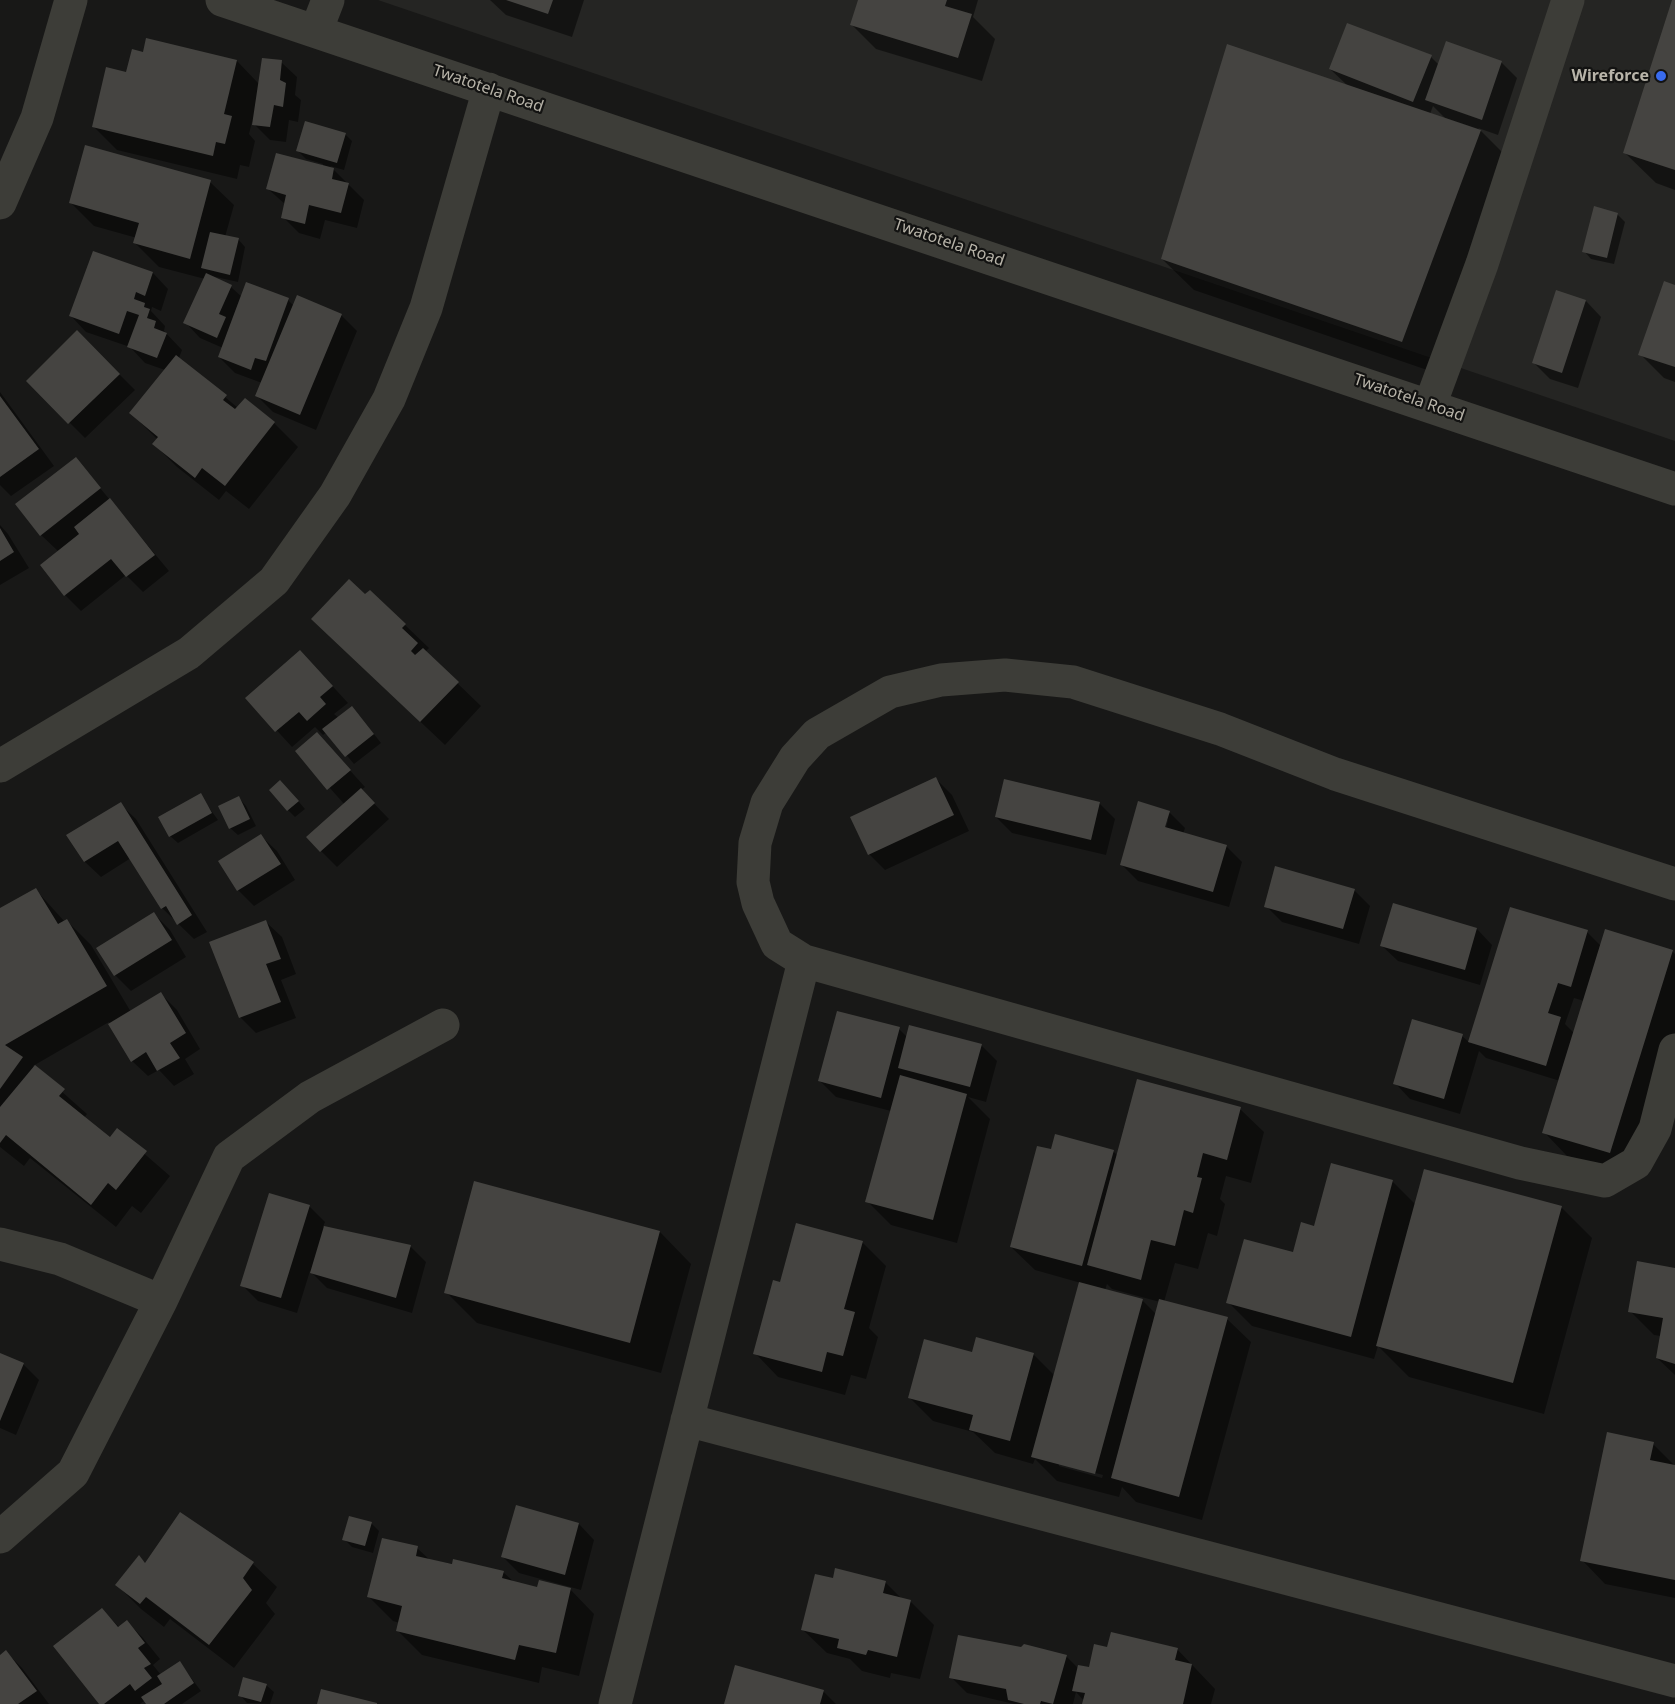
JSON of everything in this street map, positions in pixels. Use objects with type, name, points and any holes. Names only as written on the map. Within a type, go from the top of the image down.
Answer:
[{"type":"street","points":[[0,203],[37,118],[71,0]]},
{"type":"street","name":"Twatotela Road","points":[[222,0],[1675,489]]},
{"type":"street","points":[[316,32],[328,0]]},
{"type":"street","points":[[1430,405],[1482,264],[1568,0]]},
{"type":"street","points":[[0,766],[189,653],[273,581],[287,562],[335,495],[389,399],[426,308],[489,89]]},
{"type":"street","points":[[1675,884],[1335,774],[1220,729],[1073,682],[1005,675],[941,680],[890,692],[817,734],[795,758],[767,802],[755,843],[753,882],[758,903],[777,944],[804,961],[1520,1163],[1605,1180],[1636,1163],[1655,1129],[1675,1050]]},
{"type":"street","points":[[615,1704],[804,961]]},
{"type":"street","points":[[0,1537],[73,1473],[161,1301],[229,1157],[310,1097],[443,1025]]},
{"type":"street","points":[[0,1244],[60,1259],[161,1301]]},
{"type":"street","points":[[687,1420],[1675,1681]]},
{"type":"shaded area","points":[[378,0],[1675,0],[1675,441],[1156,264]]},
{"type":"building","points":[[506,0],[553,0],[548,14]]},
{"type":"building","points":[[858,0],[947,0],[945,6],[972,14],[958,58],[850,25]]},
{"type":"building","name":"Wireforce","points":[[1672,0],[1675,0],[1675,170],[1623,153]]},
{"type":"building","points":[[1347,23],[1432,55],[1413,102],[1329,69]]},
{"type":"building","points":[[146,38],[237,60],[224,114],[232,116],[225,144],[216,142],[213,156],[92,127],[106,67],[126,72],[132,49],[143,52]]},
{"type":"building","points":[[1446,41],[1502,61],[1482,120],[1425,100]]},
{"type":"building","points":[[1227,44],[1481,130],[1402,342],[1161,259]]},
{"type":"building","points":[[262,58],[282,60],[280,80],[286,83],[283,107],[274,105],[270,127],[252,125]]},
{"type":"building","points":[[305,121],[346,133],[337,163],[296,151]]},
{"type":"building","points":[[85,145],[211,180],[190,259],[133,243],[139,223],[69,203]]},
{"type":"building","points":[[276,153],[334,168],[332,179],[349,183],[341,213],[309,205],[305,224],[281,218],[286,195],[266,189]]},
{"type":"building","points":[[1594,206],[1618,213],[1607,258],[1582,252]]},
{"type":"building","points":[[210,232],[239,238],[230,275],[201,268]]},
{"type":"building","points":[[93,251],[153,272],[145,296],[136,292],[134,299],[145,303],[144,307],[150,309],[147,318],[156,321],[154,328],[167,333],[157,358],[127,347],[139,315],[127,311],[119,334],[69,316]]},
{"type":"building","points":[[206,273],[232,285],[219,314],[226,317],[217,338],[183,323]]},
{"type":"building","points":[[1664,281],[1675,285],[1675,367],[1638,355]]},
{"type":"building","points":[[246,282],[289,298],[266,361],[255,358],[251,370],[218,357]]},
{"type":"building","points":[[1556,290],[1586,300],[1562,373],[1532,363]]},
{"type":"building","points":[[297,295],[342,314],[300,415],[255,396]]},
{"type":"building","points":[[77,330],[120,374],[68,424],[26,381]]},
{"type":"building","points":[[176,355],[227,395],[223,400],[235,409],[245,398],[275,422],[225,486],[202,468],[195,478],[152,444],[158,437],[129,413]]},
{"type":"building","points":[[0,396],[39,449],[0,477]]},
{"type":"building","points":[[76,457],[101,488],[40,536],[15,504]]},
{"type":"building","points":[[110,498],[155,555],[126,577],[111,559],[64,596],[40,565],[79,534],[74,527]]},
{"type":"building","points":[[0,528],[14,552],[0,561]]},
{"type":"building","points":[[349,579],[365,594],[370,590],[406,624],[402,628],[418,643],[411,651],[415,655],[423,648],[459,682],[420,722],[311,619]]},
{"type":"building","points":[[300,650],[333,686],[320,697],[326,704],[307,721],[299,712],[275,732],[245,698]]},
{"type":"building","points":[[352,706],[374,734],[345,757],[322,729]]},
{"type":"building","points":[[317,732],[351,770],[327,790],[295,751]]},
{"type":"building","points":[[936,777],[954,815],[868,855],[850,817]]},
{"type":"building","points":[[1004,779],[1100,802],[1091,840],[995,817]]},
{"type":"building","points":[[280,780],[299,801],[287,811],[269,790]]},
{"type":"building","points":[[361,788],[375,803],[320,852],[306,837]]},
{"type":"building","points":[[201,793],[212,813],[169,837],[158,817]]},
{"type":"building","points":[[239,796],[250,819],[229,829],[218,806]]},
{"type":"building","points":[[1138,801],[1170,811],[1165,827],[1227,845],[1213,892],[1120,865]]},
{"type":"building","points":[[121,802],[192,915],[177,925],[166,906],[161,909],[118,841],[84,862],[66,835]]},
{"type":"building","points":[[261,834],[281,864],[237,891],[218,861]]},
{"type":"building","points":[[1275,866],[1355,889],[1343,929],[1264,907]]},
{"type":"building","points":[[36,888],[58,924],[67,919],[107,986],[5,1045],[23,1057],[0,1089],[0,908]]},
{"type":"building","points":[[1393,903],[1477,928],[1465,970],[1380,946]]},
{"type":"building","points":[[1510,907],[1588,930],[1571,987],[1558,983],[1548,1013],[1561,1017],[1546,1066],[1468,1042]]},
{"type":"building","points":[[154,912],[172,940],[114,976],[96,948]]},
{"type":"building","points":[[266,920],[281,959],[266,964],[281,1002],[239,1018],[209,942]]},
{"type":"building","points":[[1605,929],[1673,950],[1610,1153],[1542,1133]]},
{"type":"building","points":[[161,992],[186,1033],[170,1043],[180,1058],[157,1071],[146,1052],[131,1062],[108,1024]]},
{"type":"building","points":[[837,1011],[900,1027],[881,1098],[818,1081]]},
{"type":"building","points":[[1412,1019],[1463,1034],[1444,1099],[1393,1084]]},
{"type":"building","points":[[909,1025],[982,1044],[970,1087],[898,1068]]},
{"type":"building","points":[[35,1065],[65,1089],[59,1096],[110,1137],[117,1128],[147,1151],[116,1190],[108,1183],[91,1205],[6,1135],[0,1143],[0,1107]]},
{"type":"building","points":[[900,1075],[967,1094],[933,1220],[865,1202]]},
{"type":"building","points":[[1137,1079],[1241,1107],[1227,1160],[1203,1153],[1197,1177],[1202,1178],[1193,1213],[1184,1210],[1175,1246],[1151,1240],[1141,1280],[1087,1265]]},
{"type":"building","points":[[1055,1134],[1114,1150],[1082,1266],[1010,1247],[1037,1146],[1051,1149]]},
{"type":"building","points":[[1331,1163],[1393,1180],[1351,1337],[1226,1303],[1244,1239],[1293,1252],[1301,1222],[1314,1226]]},
{"type":"building","points":[[1424,1169],[1562,1206],[1513,1383],[1376,1346]]},
{"type":"building","points":[[474,1181],[660,1231],[630,1343],[444,1293]]},
{"type":"building","points":[[269,1193],[310,1205],[281,1298],[240,1286]]},
{"type":"building","points":[[796,1223],[863,1241],[844,1309],[855,1312],[843,1356],[827,1352],[822,1372],[753,1354],[773,1280],[780,1282]]},
{"type":"building","points":[[324,1226],[411,1245],[396,1298],[310,1273]]},
{"type":"building","points":[[1637,1261],[1675,1268],[1675,1364],[1656,1358],[1663,1318],[1628,1312]]},
{"type":"building","points":[[1079,1282],[1143,1299],[1095,1474],[1031,1457]]},
{"type":"building","points":[[1159,1299],[1228,1317],[1179,1497],[1111,1478]]},
{"type":"building","points":[[976,1337],[1034,1353],[1010,1441],[969,1430],[973,1415],[908,1398],[924,1339],[972,1352]]},
{"type":"building","points":[[0,1353],[24,1363],[0,1421]]},
{"type":"building","points":[[1607,1432],[1654,1442],[1650,1460],[1675,1465],[1675,1580],[1580,1561]]},
{"type":"building","points":[[516,1505],[579,1523],[565,1575],[501,1557]]},
{"type":"building","points":[[180,1512],[254,1562],[243,1578],[252,1590],[209,1645],[146,1597],[140,1604],[115,1585],[139,1555],[145,1563]]},
{"type":"building","points":[[349,1516],[372,1522],[365,1546],[342,1540]]},
{"type":"building","points":[[382,1538],[418,1546],[416,1556],[452,1564],[453,1559],[504,1571],[502,1578],[537,1587],[539,1580],[571,1588],[556,1653],[519,1645],[515,1660],[396,1631],[402,1606],[367,1597]]},
{"type":"building","points":[[835,1568],[886,1581],[883,1593],[911,1600],[897,1657],[868,1650],[866,1655],[837,1648],[839,1639],[801,1630],[815,1574],[833,1578]]},
{"type":"building","points":[[102,1608],[118,1627],[127,1620],[145,1643],[138,1648],[151,1664],[144,1668],[152,1678],[135,1691],[130,1684],[104,1704],[99,1704],[53,1646]]},
{"type":"building","points":[[1111,1632],[1178,1648],[1175,1660],[1192,1664],[1183,1704],[1082,1704],[1085,1693],[1072,1691],[1078,1665],[1089,1667],[1094,1644],[1107,1647]]},
{"type":"building","points":[[958,1635],[1021,1647],[1024,1644],[1067,1655],[1053,1704],[1041,1701],[1040,1704],[1024,1704],[1008,1700],[1006,1689],[949,1678]]},
{"type":"building","points":[[6,1650],[37,1691],[18,1704],[0,1704],[0,1655]]},
{"type":"building","points":[[180,1661],[194,1683],[164,1704],[146,1704],[141,1697],[162,1684],[157,1676]]},
{"type":"building","points":[[735,1665],[824,1690],[820,1704],[724,1704]]},
{"type":"building","points":[[243,1677],[267,1684],[261,1702],[238,1696]]},
{"type":"building","points":[[321,1689],[377,1703],[377,1704],[317,1704]]},
{"type":"place","name":"Wireforce","points":[[1661,76]]}]
